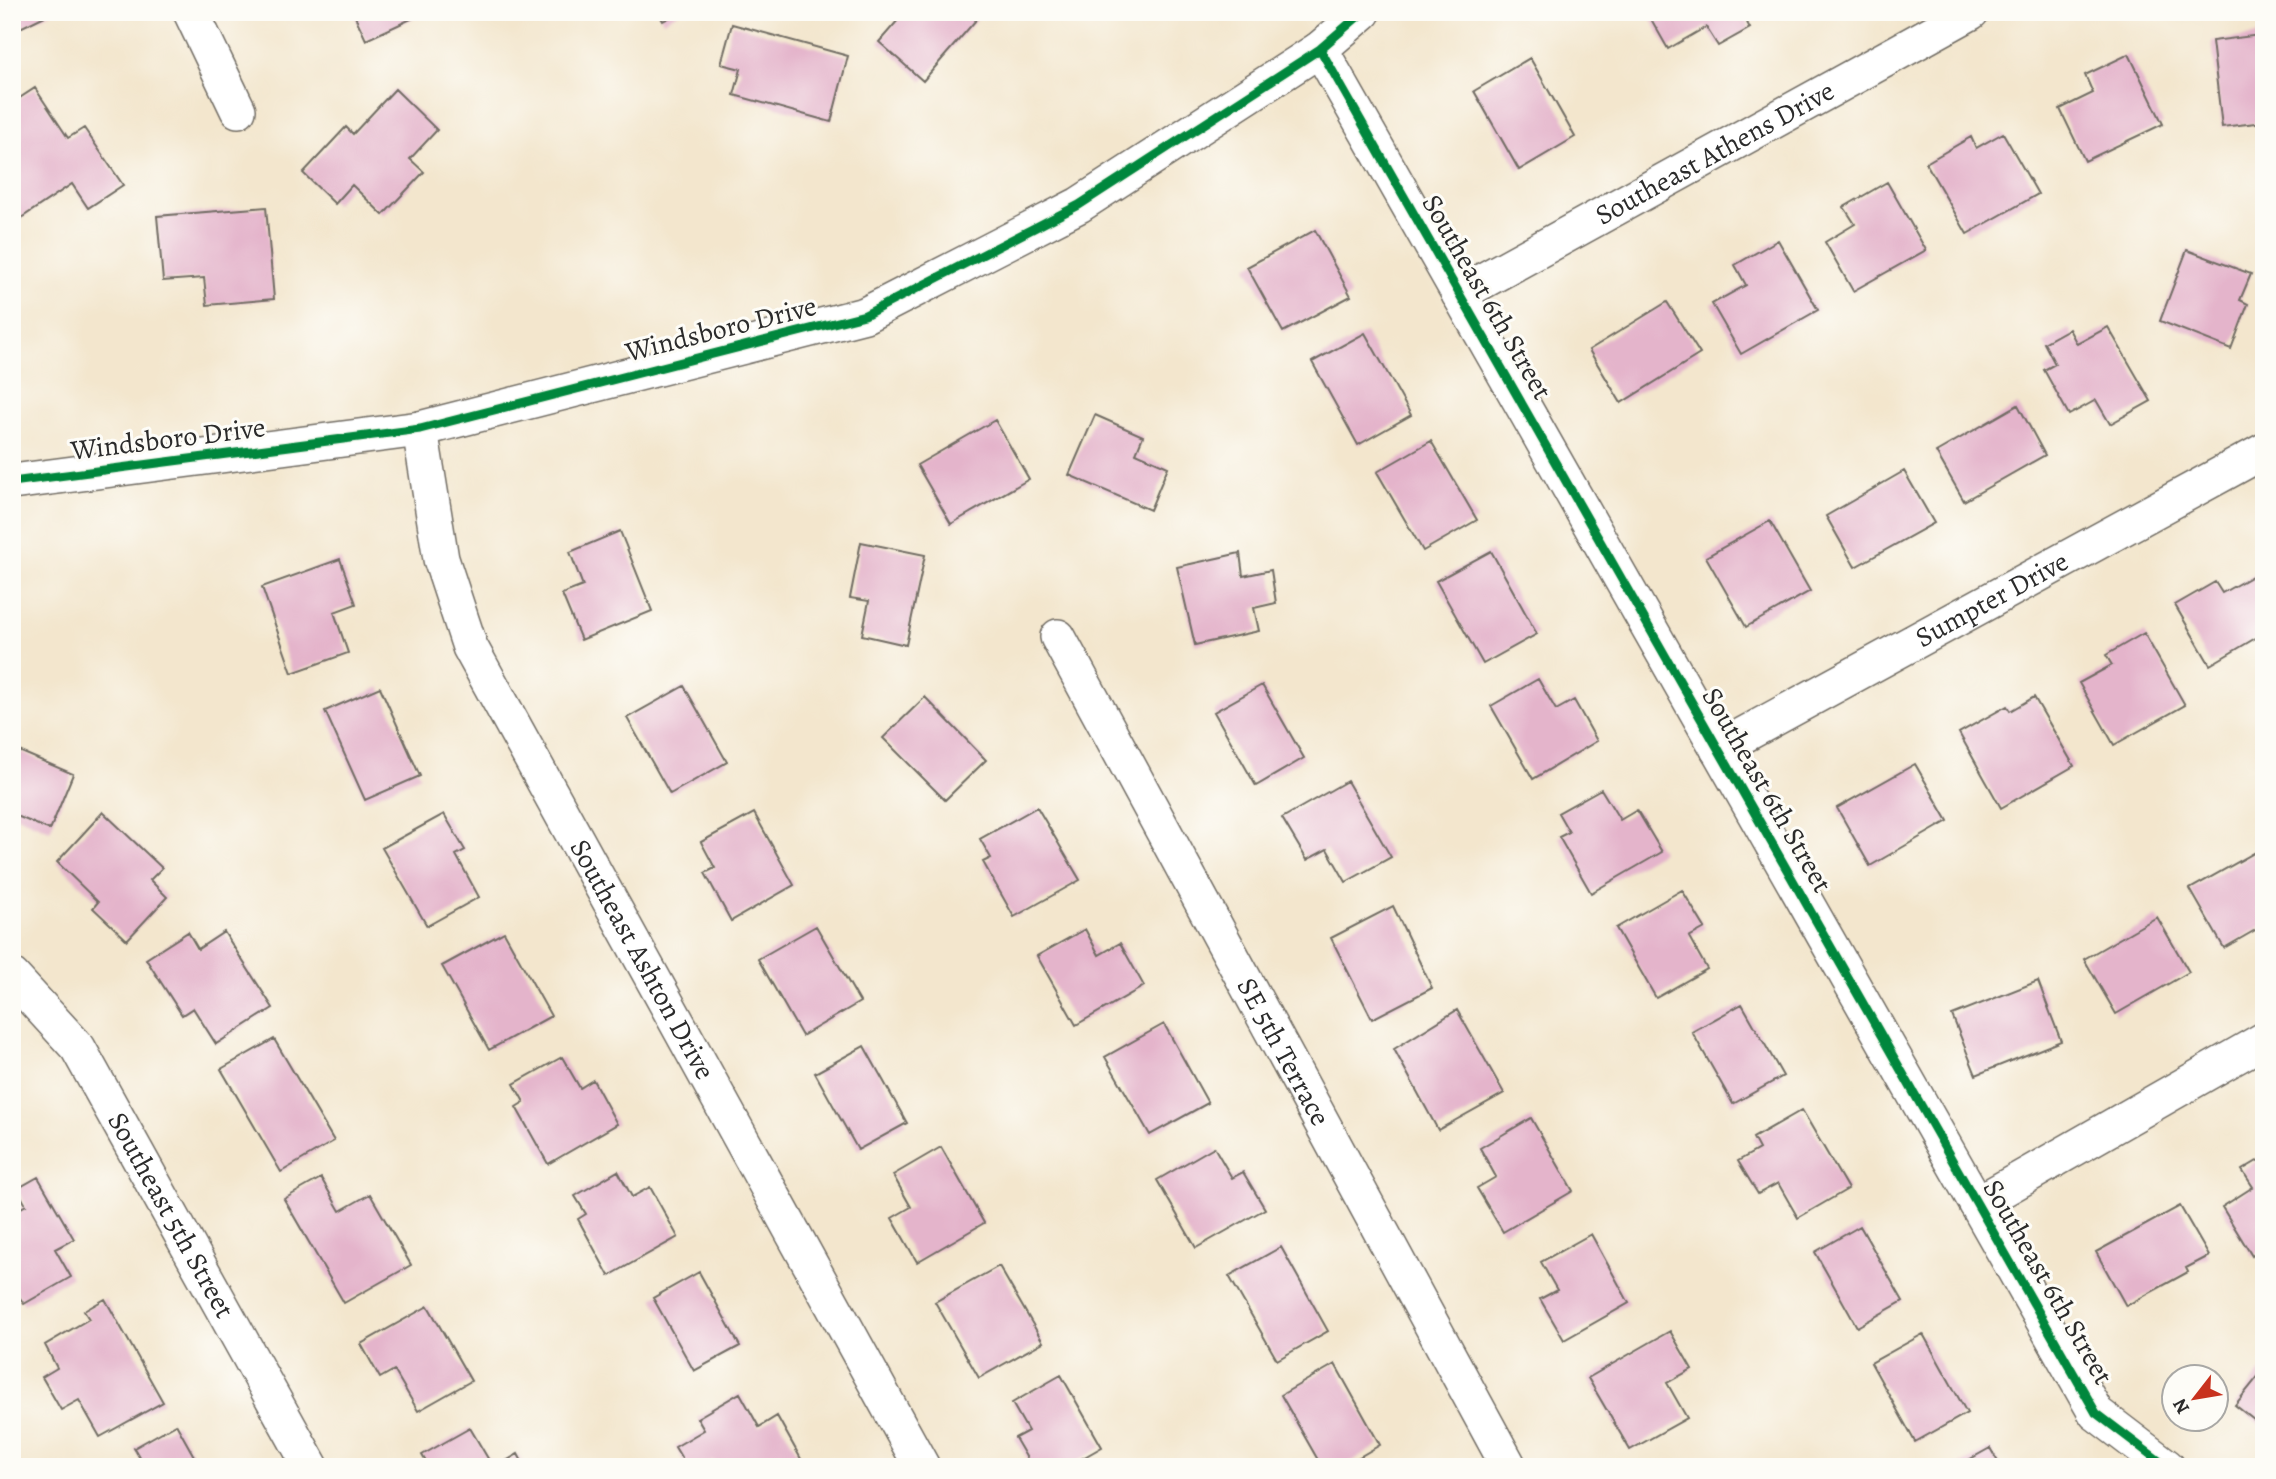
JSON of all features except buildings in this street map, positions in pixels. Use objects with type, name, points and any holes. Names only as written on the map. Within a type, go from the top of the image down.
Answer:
[{"type":"street","points":[[191,12],[239,110]]},
{"type":"street","name":"Windsboro Drive","points":[[12,482],[420,429],[865,315],[1079,205],[1320,49],[1363,12]]},
{"type":"street","name":"Southeast Athens Drive","points":[[1460,294],[1971,12]]},
{"type":"street","name":"Southeast 6th Street","points":[[1320,49],[2096,1413],[2167,1467]]},
{"type":"street","name":"Southeast Ashton Drive","points":[[420,429],[441,559],[470,647],[922,1467]]},
{"type":"street","name":"Sumpter Drive","points":[[1718,749],[2264,451]]},
{"type":"street","name":"SE 5th Terrace","points":[[1058,637],[1509,1467]]},
{"type":"street","name":"Southeast 5th Street","points":[[12,976],[78,1048],[311,1467]]},
{"type":"street","points":[[1977,1204],[2264,1040]]},
{"type":"cycle path","points":[[12,482],[420,429],[865,315],[1079,205],[1320,49],[1363,12]]},
{"type":"cycle path","points":[[1320,49],[2096,1413],[2167,1467]]}]
